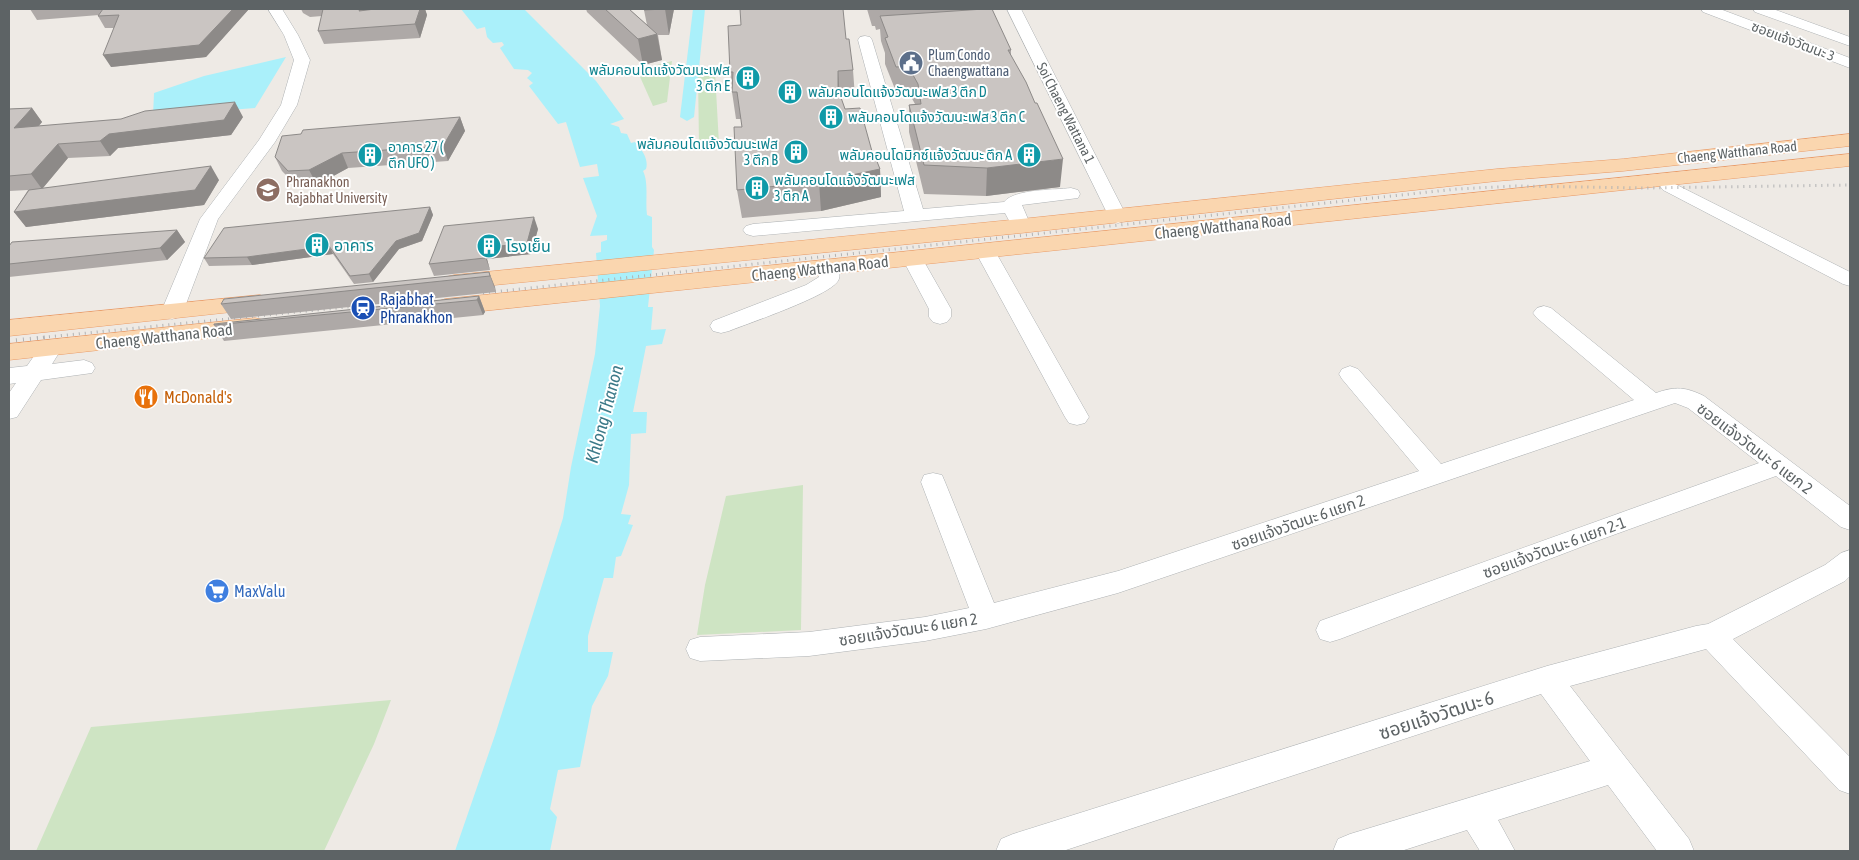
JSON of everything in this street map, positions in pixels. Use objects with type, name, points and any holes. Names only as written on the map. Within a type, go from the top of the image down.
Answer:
[{"type":"main road","name":"Chaeng Watthana Road","points":[[437,284],[727,254],[1018,219],[1118,216],[1497,174],[1623,164],[1850,140]]},
{"type":"main road","name":"Chaeng Watthana Road","points":[[419,310],[1501,196],[1632,185],[1850,150]]},
{"type":"main road","name":"Chaeng Watthana Road","points":[[1623,164],[1681,165],[1850,160]]},
{"type":"main road","name":"Chaeng Watthana Road","points":[[1632,185],[1669,186],[1850,172]]},
{"type":"main road","name":"Chaeng Watthana Road","points":[[9,328],[172,312],[280,312],[51,348],[9,352]]},
{"type":"street","points":[[172,312],[209,219],[266,142],[289,105],[302,60],[291,35],[275,9]]},
{"type":"street","name":"Soi Chaeng Wattana 1","points":[[1014,9],[1118,216]]},
{"type":"street","name":"ซอยแจ้งวัฒนะ 3","points":[[1708,9],[1850,63]]},
{"type":"street","points":[[1760,9],[1850,42]]},
{"type":"street","points":[[1004,26],[1022,24]]},
{"type":"street","points":[[872,37],[915,216]]},
{"type":"street","points":[[266,142],[285,140]]},
{"type":"street","points":[[1669,186],[1850,280]]},
{"type":"street","points":[[1018,219],[1012,203],[1020,199],[1071,194]]},
{"type":"street","points":[[754,230],[1003,207],[1011,207],[1018,219]]},
{"type":"street","points":[[985,251],[1077,417]]},
{"type":"street","points":[[912,258],[940,309],[940,317]]},
{"type":"street","points":[[721,326],[812,290],[829,279],[829,267]]},
{"type":"street","points":[[1544,313],[1652,402]]},
{"type":"street","points":[[9,411],[51,348]]},
{"type":"street","points":[[9,376],[84,368]]},
{"type":"street","points":[[1350,374],[1436,475]]},
{"type":"street","name":"ซอยแจ้งวัฒนะ 6 แยก 2","points":[[700,648],[809,644],[925,629],[986,616],[1118,582],[1674,395],[1683,395],[1691,399],[1850,520]]},
{"type":"street","name":"ซอยแจ้งวัฒนะ 6 แยก 2-1","points":[[1330,630],[1585,535],[1778,466]]},
{"type":"street","points":[[933,482],[986,616]]},
{"type":"street","name":"ซอยแจ้งวัฒนะ 6","points":[[1030,848],[1547,679],[1696,638],[1712,636],[1845,573]]},
{"type":"street","points":[[1712,636],[1850,779]]},
{"type":"street","points":[[1547,679],[1677,851]]},
{"type":"street","points":[[1350,851],[1614,768]]},
{"type":"street","points":[[1475,812],[1498,851]]},
{"type":"green space","points":[[672,61],[667,102],[653,106],[637,70]]},
{"type":"green space","points":[[715,72],[719,144],[699,146],[698,73]]},
{"type":"green space","points":[[803,485],[801,630],[697,635],[705,585],[726,496]]},
{"type":"green space","points":[[391,700],[374,744],[324,851],[36,851],[91,727]]},
{"type":"water","name":"Khlong Thanon","points":[[461,9],[524,9],[596,81],[624,119],[610,124],[619,127],[621,133],[627,134],[631,143],[635,142],[647,162],[646,169],[643,171],[646,181],[647,215],[652,217],[652,247],[654,250],[648,307],[653,307],[651,330],[666,329],[662,344],[646,346],[633,412],[647,412],[646,433],[631,434],[629,485],[621,514],[631,515],[628,524],[633,525],[621,556],[616,557],[613,578],[604,578],[588,636],[588,652],[613,652],[608,676],[592,706],[580,767],[558,770],[550,809],[557,817],[550,851],[455,851],[495,735],[563,518],[571,467],[595,354],[600,306],[596,253],[601,252],[601,242],[607,240],[607,235],[590,236],[597,216],[583,178],[599,176],[597,164],[580,167],[566,122],[558,124],[529,86],[533,83],[527,78],[532,73],[528,70],[514,69],[500,48],[504,45],[502,42],[493,43],[487,37],[485,27],[477,29]]},
{"type":"water","points":[[286,57],[255,108],[153,116],[154,93],[204,76]]},
{"type":"building","points":[[103,9],[233,9],[199,45],[103,55],[119,15],[98,16]]},
{"type":"building","points":[[323,9],[360,9],[359,11],[420,9],[415,24],[318,31]]},
{"type":"building","points":[[605,9],[629,9],[657,34],[638,39]]},
{"type":"building","points":[[740,9],[843,9],[846,39],[849,39],[853,70],[838,71],[838,89],[845,109],[860,108],[873,155],[880,169],[819,182],[737,190],[734,127],[742,127],[737,92],[732,92],[733,72],[730,72],[728,26],[741,25]]},
{"type":"building","points":[[992,9],[1011,50],[1008,50],[1026,82],[1035,103],[1037,103],[1063,159],[987,168],[924,165],[909,105],[921,104],[918,84],[908,66],[896,67],[885,38],[888,37],[880,16]]},
{"type":"building","points":[[235,102],[224,120],[109,134],[100,141],[58,144],[31,174],[9,176],[9,109],[32,108],[14,128],[121,119],[145,111]]},
{"type":"building","points":[[460,117],[443,146],[342,153],[309,170],[288,171],[275,157],[282,136],[301,134],[303,130]]},
{"type":"building","points":[[211,166],[195,190],[14,212],[29,190]]},
{"type":"building","name":"อาคาร","points":[[430,207],[419,233],[396,241],[369,274],[350,276],[329,246],[247,257],[204,258],[224,228]]},
{"type":"building","points":[[534,217],[527,243],[482,248],[485,258],[429,264],[444,226]]},
{"type":"building","points":[[177,230],[160,248],[9,264],[9,246],[12,242]]},
{"type":"building","points":[[489,272],[490,276],[221,304],[224,299]]},
{"type":"building","points":[[479,296],[477,300],[214,325],[214,324]]},
{"type":"waterway","points":[[687,117],[699,9]]},
{"type":"railway","points":[[483,293],[1457,189],[1516,186],[1645,188],[1850,185]]},
{"type":"railway","points":[[37,338],[357,306]]},
{"type":"railway","points":[[9,341],[49,337]]},
{"type":"place","name":"Plum Condo Chaengwattana","points":[[911,63]]},
{"type":"place","name":"พลัมคอนโดแจ้งวัฒนะเฟส 3 ตึก E","points":[[748,78]]},
{"type":"place","name":"พลัมคอนโดแจ้งวัฒนะเฟส 3 ตึก D","points":[[790,92]]},
{"type":"place","name":"พลัมคอนโดแจ้งวัฒนะเฟส 3 ตึก C","points":[[831,117]]},
{"type":"place","name":"พลัมคอนโดแจ้งวัฒนะเฟส 3 ตึก B","points":[[796,152]]},
{"type":"place","name":"อาคาร 27 ( ตึก UFO )","points":[[370,155]]},
{"type":"place","name":"พลัมคอนโดมิกซ์แจ้งวัฒนะ ตึก A","points":[[1029,155]]},
{"type":"place","name":"พลัมคอนโดแจ้งวัฒนะเฟส 3 ตึก A","points":[[757,188]]},
{"type":"place","name":"Phranakhon Rajabhat University","points":[[268,190]]},
{"type":"place","name":"อาคาร","points":[[317,245]]},
{"type":"place","name":"โรงเย็น","points":[[489,246]]},
{"type":"place","name":"Rajabhat Phranakhon","points":[[363,308]]},
{"type":"place","name":"McDonald's","points":[[146,397]]},
{"type":"place","name":"MaxValu","points":[[217,591]]}]
